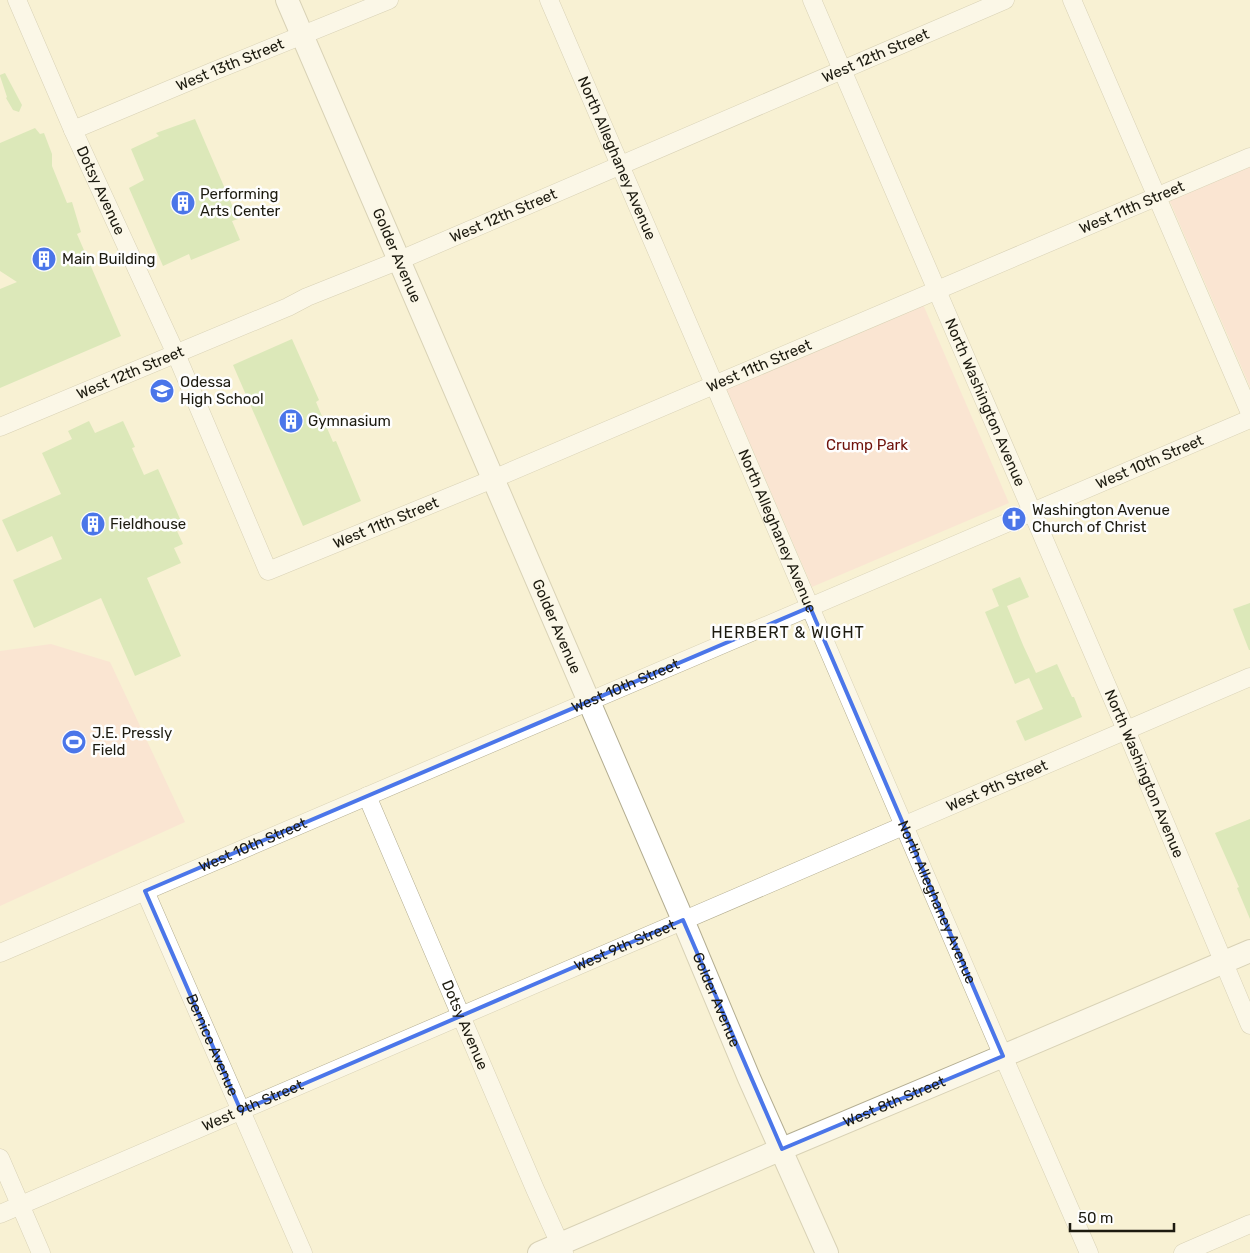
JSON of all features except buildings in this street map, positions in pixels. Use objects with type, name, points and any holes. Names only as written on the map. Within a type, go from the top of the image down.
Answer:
[{"type":"main road","name":"Golder Avenue","points":[[287,0],[494,479],[749,1078],[827,1253]]},
{"type":"main road","name":"West 8th Street","points":[[539,1253],[562,1249],[782,1149],[1250,951]]},
{"type":"street","name":"Dotsy Avenue","points":[[17,0],[73,130],[176,354],[268,571]]},
{"type":"street","name":"West 13th Street","points":[[73,130],[388,0]]},
{"type":"street","name":"North Alleghaney Avenue","points":[[549,0],[1089,1253]]},
{"type":"street","name":"North Washington Avenue","points":[[812,0],[938,290],[1250,1025]]},
{"type":"street","name":"West 12th Street","points":[[0,427],[288,307],[307,297],[400,260],[1005,0]]},
{"type":"street","points":[[1072,0],[1250,412]]},
{"type":"street","name":"West 11th Street","points":[[268,571],[494,479],[1250,157]]},
{"type":"street","name":"West 10th Street","points":[[0,953],[1250,419]]},
{"type":"street","name":"West 9th Street","points":[[0,1214],[1250,677]]},
{"type":"street","name":"Dotsy Avenue","points":[[367,796],[534,1188],[562,1249]]},
{"type":"street","name":"Bernice Avenue","points":[[145,890],[303,1253]]},
{"type":"street","points":[[0,1158],[41,1253]]},
{"type":"street","points":[[1183,1253],[1250,1224]]},
{"type":"highlighted area","points":[[810,607],[1003,1056],[782,1149],[683,920],[241,1111],[145,891]]},
{"type":"green space","points":[[1250,162],[1250,387],[1168,197]]},
{"type":"green space","name":"Crump Park","points":[[922,302],[1009,503],[812,587],[725,386]]},
{"type":"green space","name":"J.E. Pressly Field","points":[[51,644],[110,662],[185,822],[0,906],[0,651]]},
{"type":"place","name":"Performing Arts Center","points":[[183,203]]},
{"type":"place","name":"Main Building","points":[[44,259]]},
{"type":"place","name":"Odessa High School","points":[[162,391]]},
{"type":"place","name":"Gymnasium","points":[[291,421]]},
{"type":"place","name":"Washington Avenue Church of Christ","points":[[1014,519]]},
{"type":"place","name":"Fieldhouse","points":[[93,524]]},
{"type":"place","name":"J.E. Pressly Field","points":[[74,742]]},
{"type":"district","name":"HERBERT & WIGHT","points":[[788,632]]}]
